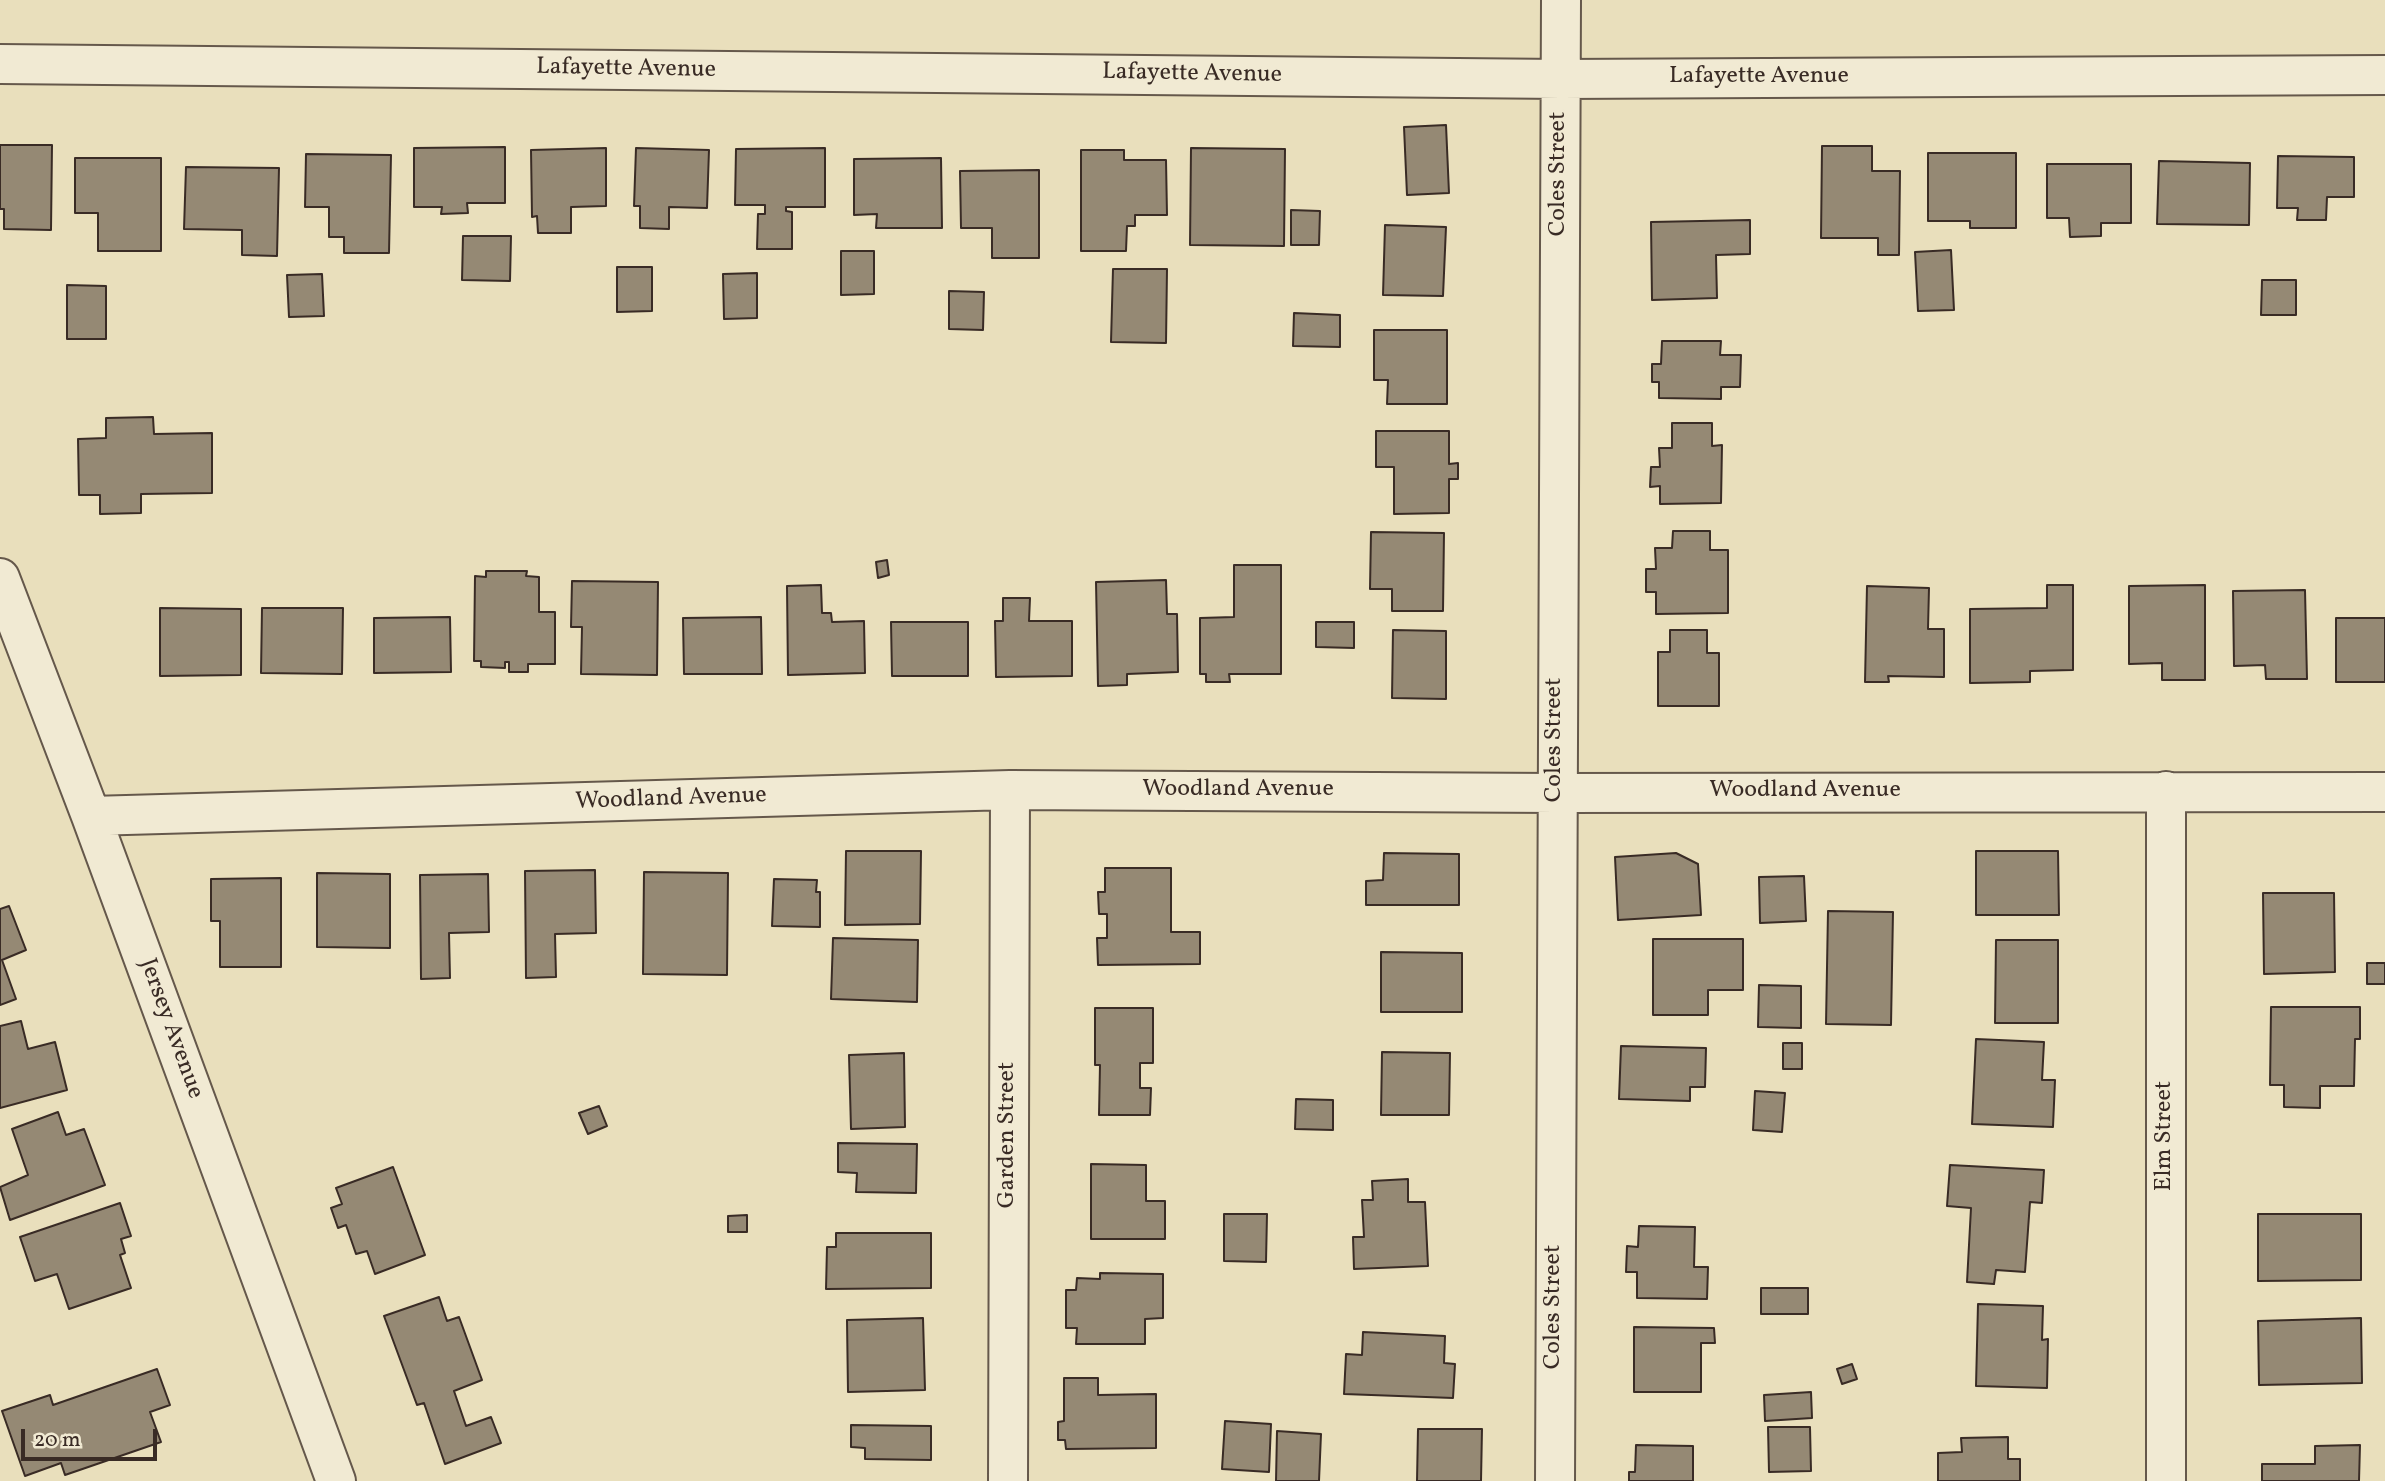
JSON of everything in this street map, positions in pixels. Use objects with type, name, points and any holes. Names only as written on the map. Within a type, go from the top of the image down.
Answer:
[{"type":"street","name":"Coles Street","points":[[1555,1481],[1561,0]]},
{"type":"street","name":"Lafayette Avenue","points":[[0,64],[1561,79],[2385,75]]},
{"type":"street","name":"Jersey Avenue","points":[[0,578],[91,816],[336,1481]]},
{"type":"street","name":"Woodland Avenue","points":[[91,816],[1010,790],[1556,793],[2385,792]]},
{"type":"street","name":"Garden Street","points":[[1008,1481],[1010,790]]},
{"type":"street","name":"Elm Street","points":[[2166,791],[2166,1481]]},
{"type":"building","points":[[1446,125],[1449,193],[1407,195],[1404,127]]},
{"type":"building","points":[[0,145],[52,145],[51,230],[4,229],[4,209],[0,209]]},
{"type":"building","points":[[1822,146],[1872,146],[1872,171],[1900,171],[1899,255],[1878,255],[1878,238],[1821,238]]},
{"type":"building","points":[[505,147],[505,203],[467,203],[468,213],[441,214],[442,207],[414,207],[414,148]]},
{"type":"building","points":[[606,148],[606,206],[571,207],[571,233],[538,233],[537,216],[532,217],[531,150]]},
{"type":"building","points":[[636,148],[709,150],[707,208],[669,207],[669,229],[640,228],[640,206],[634,206]]},
{"type":"building","points":[[825,148],[825,207],[786,207],[786,211],[792,212],[792,249],[757,249],[758,214],[765,214],[765,205],[735,205],[736,149]]},
{"type":"building","points":[[1191,148],[1285,149],[1284,246],[1190,245]]},
{"type":"building","points":[[1081,150],[1124,150],[1124,160],[1166,160],[1167,215],[1135,215],[1135,226],[1127,226],[1126,251],[1081,251]]},
{"type":"building","points":[[1928,153],[2016,153],[2016,228],[1970,228],[1970,221],[1928,221]]},
{"type":"building","points":[[306,154],[391,155],[389,253],[344,253],[344,237],[329,237],[329,207],[305,207]]},
{"type":"building","points":[[2278,156],[2354,157],[2354,197],[2327,197],[2326,220],[2297,220],[2298,208],[2277,208]]},
{"type":"building","points":[[75,158],[161,158],[161,251],[98,251],[98,213],[75,213]]},
{"type":"building","points":[[941,158],[942,228],[876,228],[877,214],[854,215],[854,159]]},
{"type":"building","points":[[2159,161],[2250,163],[2249,225],[2157,224]]},
{"type":"building","points":[[2047,164],[2131,164],[2131,223],[2101,223],[2101,236],[2070,237],[2069,218],[2047,218]]},
{"type":"building","points":[[186,167],[279,168],[277,256],[242,255],[242,230],[184,229]]},
{"type":"building","points":[[1039,170],[1039,258],[992,258],[992,228],[961,228],[960,171]]},
{"type":"building","points":[[1291,210],[1320,211],[1319,245],[1291,245]]},
{"type":"building","points":[[1750,220],[1750,254],[1716,255],[1717,298],[1652,300],[1651,222]]},
{"type":"building","points":[[1385,225],[1446,227],[1443,296],[1383,295]]},
{"type":"building","points":[[463,236],[511,236],[510,281],[462,280]]},
{"type":"building","points":[[1951,250],[1954,310],[1918,311],[1915,252]]},
{"type":"building","points":[[841,251],[874,251],[874,294],[841,295]]},
{"type":"building","points":[[617,267],[652,267],[652,311],[617,312]]},
{"type":"building","points":[[1113,269],[1167,269],[1166,343],[1111,342]]},
{"type":"building","points":[[757,273],[757,318],[724,319],[723,274]]},
{"type":"building","points":[[322,274],[324,316],[289,317],[287,275]]},
{"type":"building","points":[[2262,280],[2296,280],[2296,315],[2261,315]]},
{"type":"building","points":[[67,285],[106,286],[106,339],[67,339]]},
{"type":"building","points":[[949,291],[984,292],[983,330],[949,329]]},
{"type":"building","points":[[1294,313],[1340,315],[1340,347],[1293,346]]},
{"type":"building","points":[[1374,330],[1447,330],[1447,404],[1387,404],[1388,380],[1374,380]]},
{"type":"building","points":[[1662,341],[1721,341],[1720,355],[1741,355],[1740,387],[1721,387],[1721,399],[1659,398],[1659,382],[1652,382],[1652,364],[1661,364]]},
{"type":"building","points":[[153,417],[154,434],[212,433],[212,493],[141,494],[141,513],[100,514],[100,495],[79,495],[78,439],[106,438],[106,418]]},
{"type":"building","points":[[1672,423],[1712,423],[1712,446],[1722,445],[1721,503],[1660,504],[1660,486],[1650,487],[1651,467],[1660,467],[1659,448],[1672,448]]},
{"type":"building","points":[[1376,431],[1449,431],[1449,464],[1458,463],[1458,479],[1449,479],[1449,513],[1394,514],[1394,467],[1376,467]]},
{"type":"building","points":[[1673,531],[1710,531],[1710,550],[1728,550],[1728,613],[1656,614],[1656,592],[1646,592],[1646,569],[1656,569],[1655,548],[1672,548]]},
{"type":"building","points":[[1371,532],[1444,533],[1443,611],[1392,611],[1392,589],[1370,589]]},
{"type":"building","points":[[887,560],[889,575],[878,578],[876,562]]},
{"type":"building","points":[[1234,565],[1281,565],[1281,674],[1229,674],[1230,682],[1206,682],[1206,674],[1200,674],[1200,618],[1234,617]]},
{"type":"building","points":[[486,571],[527,571],[526,576],[539,577],[539,612],[555,612],[555,664],[528,664],[528,672],[509,672],[509,662],[505,662],[505,668],[481,667],[481,661],[474,661],[475,576],[486,577]]},
{"type":"building","points":[[1166,580],[1167,614],[1177,614],[1178,672],[1127,674],[1127,685],[1098,686],[1096,582]]},
{"type":"building","points":[[572,581],[658,582],[657,675],[581,674],[582,627],[571,627]]},
{"type":"building","points":[[821,585],[822,613],[831,613],[832,622],[864,621],[865,673],[788,675],[787,586]]},
{"type":"building","points":[[2047,585],[2073,585],[2073,670],[2030,671],[2030,682],[1970,683],[1970,609],[2047,608]]},
{"type":"building","points":[[2205,585],[2205,680],[2162,680],[2162,663],[2129,664],[2129,586]]},
{"type":"building","points":[[1867,586],[1929,588],[1928,629],[1944,629],[1944,677],[1888,676],[1889,682],[1865,682]]},
{"type":"building","points":[[2305,590],[2307,679],[2266,679],[2265,665],[2234,666],[2233,591]]},
{"type":"building","points":[[1003,598],[1030,598],[1029,621],[1072,621],[1072,676],[996,677],[995,621],[1003,621]]},
{"type":"building","points":[[160,608],[241,609],[241,675],[160,676]]},
{"type":"building","points":[[262,608],[343,608],[342,674],[261,673]]},
{"type":"building","points":[[450,617],[451,672],[374,673],[374,618]]},
{"type":"building","points":[[761,617],[762,674],[684,674],[683,618]]},
{"type":"building","points":[[2336,618],[2385,618],[2385,682],[2336,682]]},
{"type":"building","points":[[891,622],[968,622],[968,676],[892,676]]},
{"type":"building","points":[[1316,622],[1354,622],[1354,648],[1316,647]]},
{"type":"building","points":[[1393,630],[1446,631],[1446,699],[1392,698]]},
{"type":"building","points":[[1670,630],[1707,630],[1707,653],[1719,653],[1719,706],[1658,706],[1658,652],[1670,652]]},
{"type":"building","points":[[846,851],[921,851],[920,924],[845,925]]},
{"type":"building","points":[[1976,851],[2058,851],[2059,915],[1976,915]]},
{"type":"building","points":[[1384,853],[1459,854],[1459,905],[1366,905],[1366,881],[1383,880]]},
{"type":"building","points":[[1676,853],[1698,864],[1701,915],[1618,920],[1615,857]]},
{"type":"building","points":[[1105,868],[1171,868],[1171,932],[1200,932],[1200,964],[1098,965],[1097,938],[1107,938],[1107,914],[1099,914],[1098,892],[1105,892]]},
{"type":"building","points":[[595,870],[596,933],[555,934],[556,977],[526,978],[525,871]]},
{"type":"building","points":[[644,872],[728,873],[727,975],[643,974]]},
{"type":"building","points":[[317,873],[390,874],[390,948],[317,947]]},
{"type":"building","points":[[488,874],[489,932],[449,933],[450,978],[421,979],[420,875]]},
{"type":"building","points":[[1804,876],[1806,921],[1760,923],[1759,877]]},
{"type":"building","points":[[281,878],[281,967],[220,967],[220,921],[211,921],[211,879]]},
{"type":"building","points":[[774,879],[817,880],[816,892],[820,892],[820,927],[772,926]]},
{"type":"building","points":[[2263,893],[2334,893],[2335,972],[2264,974]]},
{"type":"building","points":[[9,906],[26,950],[2,960],[16,999],[0,1005],[0,909]]},
{"type":"building","points":[[1828,911],[1893,912],[1891,1025],[1826,1024]]},
{"type":"building","points":[[833,938],[918,940],[917,1002],[831,999]]},
{"type":"building","points":[[1653,939],[1743,939],[1743,990],[1708,990],[1708,1015],[1653,1015]]},
{"type":"building","points":[[1996,940],[2058,940],[2058,1023],[1995,1023]]},
{"type":"building","points":[[1381,952],[1462,953],[1462,1012],[1381,1012]]},
{"type":"building","points":[[2367,963],[2385,963],[2385,984],[2367,984]]},
{"type":"building","points":[[1759,985],[1801,986],[1801,1028],[1758,1027]]},
{"type":"building","points":[[2271,1007],[2360,1007],[2360,1039],[2355,1039],[2354,1086],[2320,1086],[2320,1108],[2284,1107],[2284,1085],[2270,1085]]},
{"type":"building","points":[[1095,1008],[1153,1008],[1153,1063],[1140,1063],[1140,1088],[1151,1088],[1150,1115],[1099,1115],[1100,1065],[1095,1065]]},
{"type":"building","points":[[21,1021],[28,1049],[55,1042],[67,1090],[0,1108],[0,1026]]},
{"type":"building","points":[[1976,1039],[2044,1042],[2042,1080],[2055,1080],[2053,1127],[1972,1124]]},
{"type":"building","points":[[1783,1043],[1802,1043],[1802,1069],[1783,1069]]},
{"type":"building","points":[[1621,1046],[1706,1048],[1705,1087],[1690,1087],[1690,1101],[1619,1099]]},
{"type":"building","points":[[1382,1052],[1450,1053],[1449,1115],[1381,1115]]},
{"type":"building","points":[[904,1053],[905,1127],[851,1129],[849,1055]]},
{"type":"building","points":[[1755,1091],[1785,1093],[1782,1132],[1753,1130]]},
{"type":"building","points":[[1296,1099],[1333,1100],[1333,1130],[1295,1129]]},
{"type":"building","points":[[599,1106],[607,1126],[588,1134],[579,1113]]},
{"type":"building","points":[[58,1112],[66,1135],[84,1129],[105,1185],[10,1220],[0,1187],[28,1175],[12,1129]]},
{"type":"building","points":[[838,1143],[917,1144],[916,1193],[856,1192],[857,1173],[838,1172]]},
{"type":"building","points":[[1091,1164],[1146,1165],[1146,1201],[1165,1201],[1165,1239],[1091,1239]]},
{"type":"building","points":[[1950,1165],[2044,1170],[2042,1203],[2030,1202],[2025,1272],[1996,1270],[1994,1284],[1967,1282],[1971,1208],[1947,1206]]},
{"type":"building","points":[[393,1167],[425,1255],[375,1274],[367,1251],[356,1254],[346,1225],[338,1228],[331,1208],[342,1204],[336,1188]]},
{"type":"building","points":[[1408,1179],[1408,1202],[1425,1202],[1428,1266],[1354,1269],[1353,1237],[1364,1237],[1362,1200],[1373,1200],[1372,1181]]},
{"type":"building","points":[[120,1203],[131,1236],[121,1239],[125,1253],[120,1255],[131,1288],[69,1309],[57,1274],[35,1281],[20,1237]]},
{"type":"building","points":[[1224,1214],[1267,1214],[1266,1262],[1224,1261]]},
{"type":"building","points":[[2258,1214],[2361,1214],[2361,1280],[2258,1281]]},
{"type":"building","points":[[747,1215],[747,1232],[728,1232],[728,1216]]},
{"type":"building","points":[[1639,1226],[1695,1227],[1694,1267],[1708,1267],[1707,1299],[1637,1298],[1637,1272],[1626,1272],[1627,1246],[1638,1247]]},
{"type":"building","points":[[836,1233],[931,1233],[931,1288],[826,1289],[827,1247],[836,1247]]},
{"type":"building","points":[[1100,1273],[1163,1274],[1163,1318],[1145,1319],[1145,1344],[1076,1344],[1077,1328],[1066,1328],[1066,1290],[1076,1290],[1077,1278],[1100,1279]]},
{"type":"building","points":[[1761,1288],[1808,1288],[1808,1314],[1761,1314]]},
{"type":"building","points":[[439,1297],[447,1321],[459,1317],[482,1380],[454,1391],[466,1426],[491,1417],[501,1443],[445,1464],[424,1403],[417,1405],[384,1316]]},
{"type":"building","points":[[1978,1304],[2043,1306],[2042,1340],[2048,1339],[2047,1388],[1976,1386]]},
{"type":"building","points":[[923,1318],[925,1390],[848,1392],[847,1320]]},
{"type":"building","points":[[2361,1318],[2362,1383],[2259,1385],[2258,1321]]},
{"type":"building","points":[[1634,1327],[1714,1328],[1715,1343],[1701,1343],[1701,1392],[1634,1392]]},
{"type":"building","points":[[1363,1332],[1445,1336],[1444,1363],[1455,1364],[1453,1398],[1344,1394],[1346,1354],[1362,1355]]},
{"type":"building","points":[[1852,1364],[1857,1379],[1842,1384],[1837,1369]]},
{"type":"building","points":[[157,1369],[170,1405],[150,1412],[161,1442],[65,1475],[61,1463],[25,1476],[2,1411],[50,1395],[53,1405]]},
{"type":"building","points":[[1064,1378],[1098,1378],[1098,1395],[1156,1394],[1156,1448],[1066,1449],[1065,1440],[1058,1440],[1058,1422],[1064,1421]]},
{"type":"building","points":[[1811,1392],[1812,1418],[1765,1421],[1764,1395]]},
{"type":"building","points":[[1225,1421],[1271,1424],[1269,1472],[1222,1469]]},
{"type":"building","points":[[851,1425],[931,1426],[931,1460],[865,1459],[865,1448],[851,1447]]},
{"type":"building","points":[[1768,1427],[1810,1427],[1811,1471],[1769,1472]]},
{"type":"building","points":[[1418,1429],[1482,1429],[1481,1481],[1417,1481]]},
{"type":"building","points":[[1277,1431],[1321,1434],[1319,1481],[1276,1481]]},
{"type":"building","points":[[2008,1437],[2008,1459],[2020,1459],[2020,1481],[1938,1481],[1938,1453],[1962,1452],[1961,1438]]},
{"type":"building","points":[[1636,1445],[1693,1446],[1693,1481],[1629,1481],[1629,1472],[1635,1472]]},
{"type":"building","points":[[2360,1445],[2359,1481],[2262,1481],[2262,1464],[2315,1464],[2315,1446]]}]
